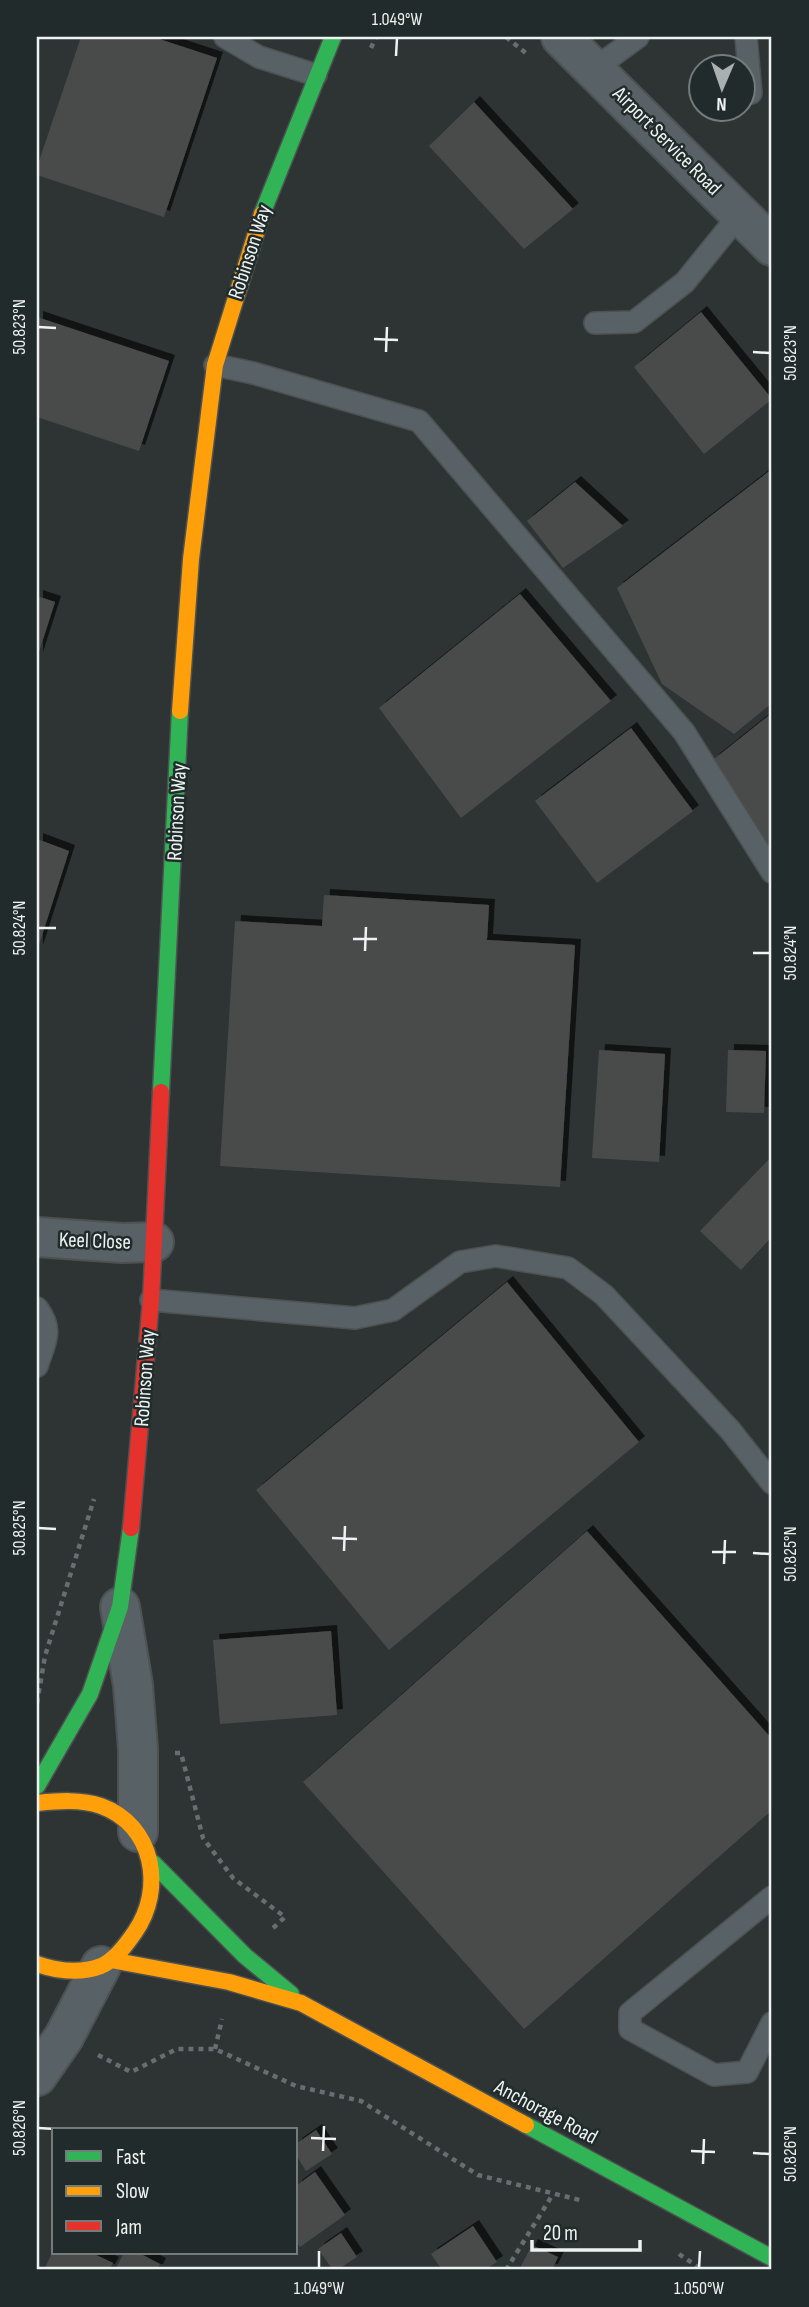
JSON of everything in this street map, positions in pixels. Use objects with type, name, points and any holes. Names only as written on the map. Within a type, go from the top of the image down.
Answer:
[{"type":"street","name":"Robinson Way","points":[[37,1786],[90,1694],[120,1607],[128,1556],[151,1300],[183,658],[191,559],[215,365],[267,198],[333,37]]},
{"type":"street","name":"Airport Service Road","points":[[561,37],[772,246]]},
{"type":"street","name":"Keel Close","points":[[37,1237],[122,1243],[154,1242]]},
{"type":"street","name":"Robinson Way","points":[[120,1607],[134,1698],[146,1848]]},
{"type":"street","name":"Anchorage Road","points":[[37,1803],[88,1802],[126,1819],[146,1848],[245,1955],[301,2003]]},
{"type":"street","points":[[37,2076],[64,2038],[106,1963],[132,1937],[144,1919],[151,1897],[146,1848]]},
{"type":"street","name":"Anchorage Road","points":[[37,1964],[58,1971],[80,1970],[106,1963],[229,1982],[301,2003],[772,2257]]},
{"type":"lane","points":[[225,37],[260,57],[316,75]]},
{"type":"lane","points":[[594,69],[638,37]]},
{"type":"lane","points":[[595,323],[634,321],[685,282],[740,214]]},
{"type":"lane","points":[[215,365],[253,373],[419,421],[684,732],[772,872]]},
{"type":"lane","points":[[151,1300],[355,1318],[393,1310],[460,1262],[496,1256],[568,1269],[604,1295],[730,1430],[772,1483]]},
{"type":"lane","points":[[37,1308],[47,1322],[46,1336],[37,1366]]},
{"type":"lane","points":[[772,1897],[630,2013],[629,2029],[714,2075],[747,2071],[772,2023]]},
{"type":"path","points":[[64,2038],[131,2072],[177,2049],[215,2049],[296,2086],[361,2101],[478,2175],[590,2202]]},
{"type":"path","points":[[506,2270],[553,2194]]},
{"type":"path","points":[[677,2252],[698,2267],[709,2270]]},
{"type":"building","points":[[81,37],[153,37],[217,58],[164,217],[37,175],[37,167]]},
{"type":"building","points":[[474,102],[573,209],[524,249],[429,146]]},
{"type":"building","points":[[701,312],[772,399],[704,454],[634,367]]},
{"type":"building","points":[[37,317],[169,361],[139,451],[37,417]]},
{"type":"building","points":[[772,469],[772,703],[734,734],[662,684],[617,588]]},
{"type":"building","points":[[575,482],[623,526],[563,568],[527,521]]},
{"type":"building","points":[[520,594],[611,701],[461,818],[379,708]]},
{"type":"building","points":[[37,596],[55,602],[37,658]]},
{"type":"building","points":[[772,713],[772,852],[713,760]]},
{"type":"building","points":[[631,728],[693,811],[597,883],[535,801]]},
{"type":"building","points":[[37,839],[69,851],[37,951]]},
{"type":"building","points":[[324,895],[489,905],[487,940],[575,945],[560,1187],[220,1166],[235,921],[322,926]]},
{"type":"building","points":[[599,1050],[665,1054],[659,1162],[592,1158]]},
{"type":"building","points":[[728,1050],[766,1051],[764,1113],[726,1112]]},
{"type":"building","points":[[772,1156],[772,1237],[741,1270],[700,1231]]},
{"type":"building","points":[[507,1282],[639,1442],[389,1650],[256,1490]]},
{"type":"building","points":[[587,1531],[772,1739],[772,1810],[524,2029],[303,1782]]},
{"type":"building","points":[[331,1631],[337,1715],[220,1724],[213,1640]]},
{"type":"building","points":[[316,2130],[332,2154],[306,2171],[298,2158],[298,2143]]},
{"type":"building","points":[[315,2172],[345,2215],[300,2247],[298,2244],[298,2185]]},
{"type":"building","points":[[473,2226],[497,2262],[484,2270],[442,2270],[431,2254]]},
{"type":"building","points":[[341,2233],[357,2257],[333,2270],[318,2249]]},
{"type":"building","points":[[532,2245],[558,2257],[552,2270],[519,2270]]},
{"type":"building","points":[[52,2253],[94,2254],[113,2263],[109,2270],[44,2270]]},
{"type":"building","points":[[123,2254],[141,2254],[160,2264],[157,2270],[115,2270]]},
{"type":"traffic: fast","points":[[262,214],[333,37]]},
{"type":"traffic: fast","points":[[161,1092],[180,711]]},
{"type":"traffic: fast","points":[[37,1786],[90,1694],[120,1607],[131,1528]]},
{"type":"traffic: fast","points":[[153,1863],[245,1956],[291,1994]]},
{"type":"traffic: fast","points":[[526,2125],[772,2258]]},
{"type":"traffic: slow","points":[[180,711],[191,559],[215,365],[262,214]]},
{"type":"traffic: slow","points":[[37,1803],[86,1802],[119,1815],[133,1828],[143,1843],[151,1878],[150,1897],[144,1915],[128,1942],[111,1960],[101,1966],[77,1971],[37,1964]]},
{"type":"traffic: slow","points":[[111,1960],[229,1982],[301,2003],[526,2125]]},
{"type":"traffic: jam","points":[[131,1528],[151,1300],[161,1092]]}]
